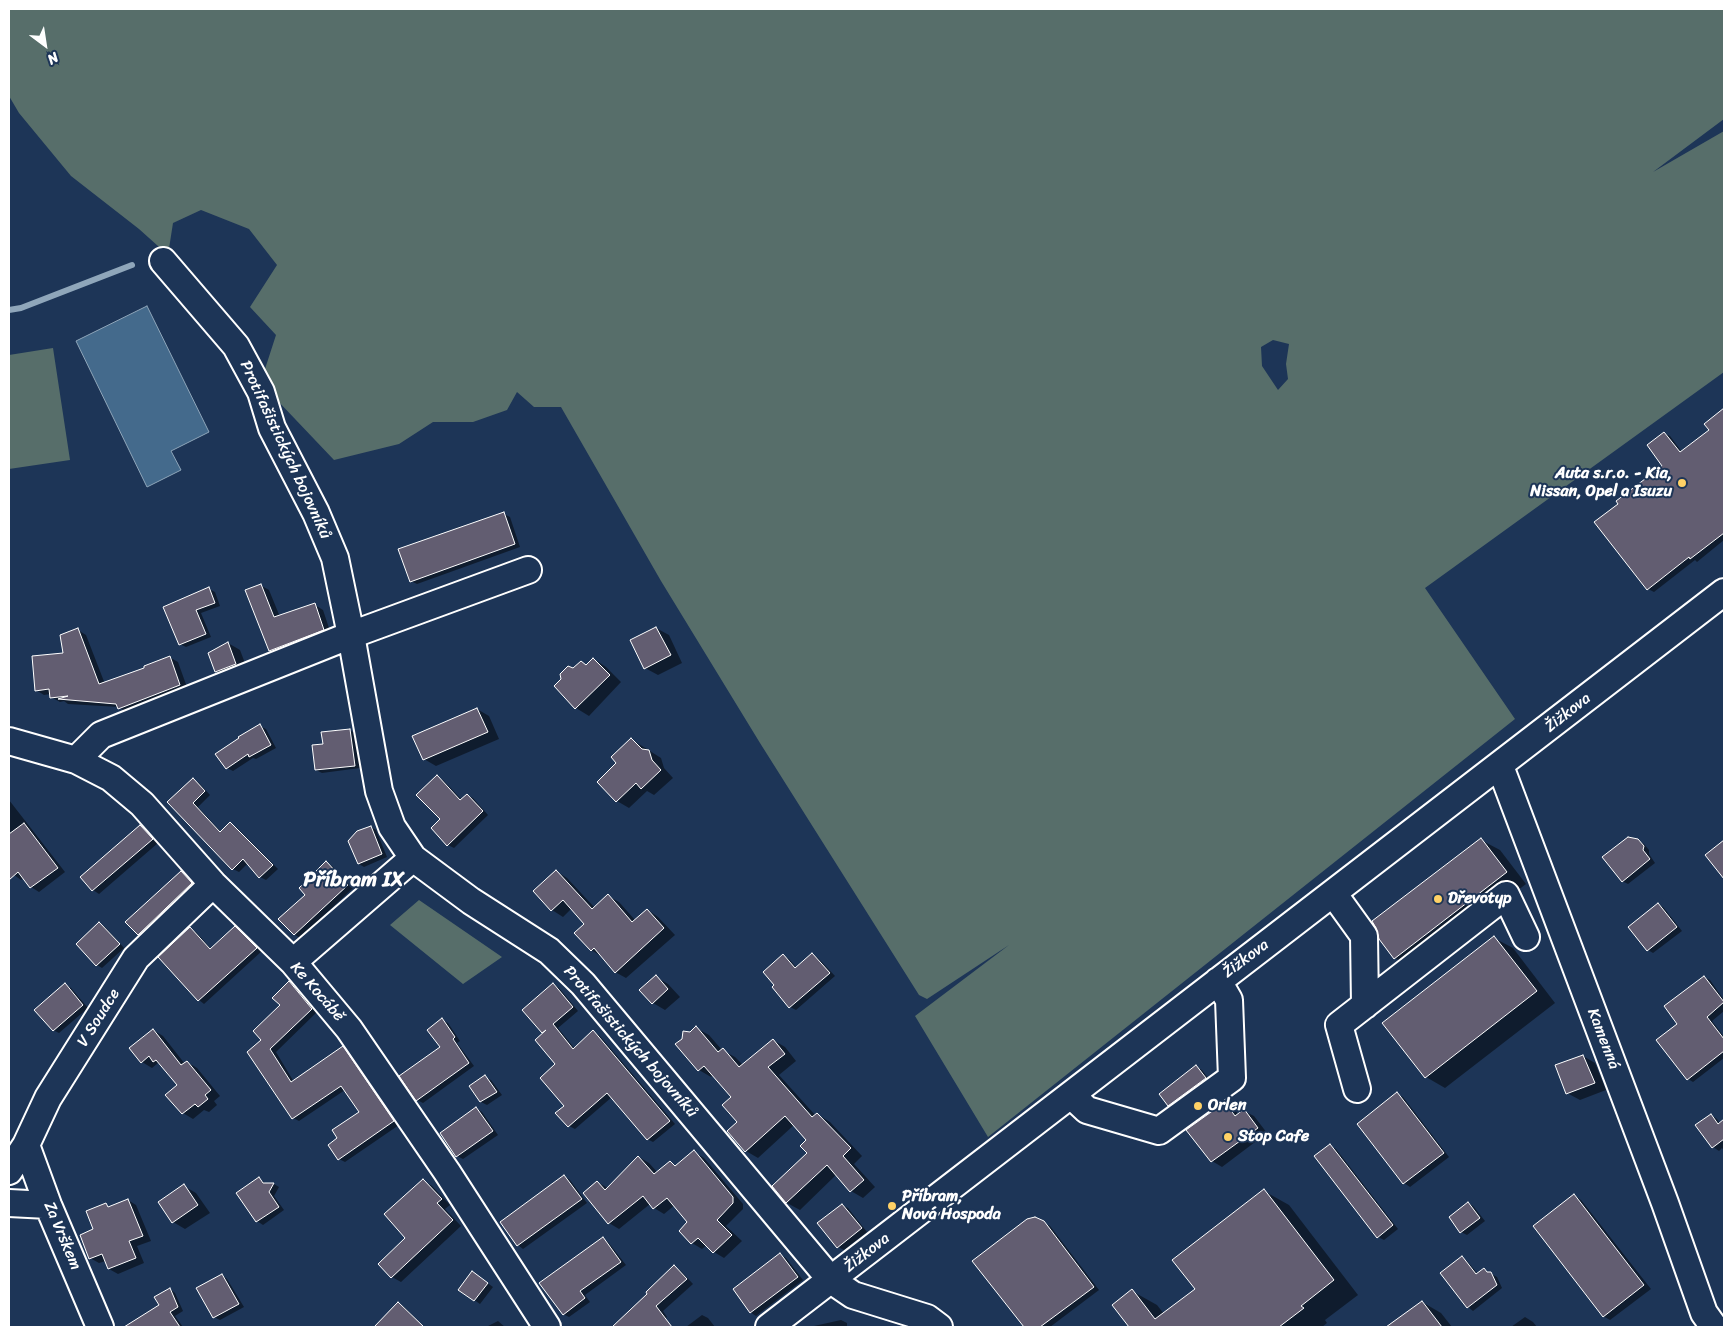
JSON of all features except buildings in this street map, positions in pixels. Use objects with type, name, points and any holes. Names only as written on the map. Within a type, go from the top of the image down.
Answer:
[{"type":"street","name":"Protifašistických bojovníků","points":[[163,261],[236,346],[261,392],[272,428],[316,513],[335,558],[379,791],[392,827],[412,858],[471,901],[549,951],[583,984],[831,1280],[853,1295],[926,1318],[940,1327]]},
{"type":"street","points":[[76,760],[101,735],[351,635],[528,570]]},
{"type":"street","name":"Žižkova","points":[[769,1327],[1724,592]]},
{"type":"street","name":"Ke Kocábě","points":[[9,740],[76,760],[111,778],[142,804],[213,884],[293,962],[349,1028],[447,1172],[547,1327]]},
{"type":"street","name":"Kamenná","points":[[1500,766],[1709,1320]]},
{"type":"street","points":[[293,962],[412,858]]},
{"type":"street","name":"V Soudce","points":[[9,1171],[26,1145],[48,1098],[136,958],[213,884]]},
{"type":"street","points":[[1333,893],[1364,936],[1365,1005]]},
{"type":"street","points":[[1358,1089],[1339,1025],[1506,895],[1526,937]]},
{"type":"street","points":[[1071,1095],[1087,1110],[1159,1131],[1232,1078],[1229,1000],[1218,980]]},
{"type":"street","name":"Za Vrškem","points":[[26,1145],[48,1205],[100,1327]]},
{"type":"street","points":[[9,1203],[48,1205]]},
{"type":"green space","points":[[9,9],[1724,9],[1724,119],[1653,172],[1724,131],[1724,372],[1425,588],[1515,719],[988,1137],[915,1016],[1009,945],[927,999],[919,995],[760,743],[661,581],[561,407],[534,407],[517,392],[507,410],[473,422],[433,422],[399,444],[334,460],[276,399],[265,369],[276,335],[250,307],[277,265],[249,229],[201,210],[173,223],[168,255],[139,229],[71,176],[19,113],[9,96]],"holes":[[[1273,340],[1289,344],[1286,364],[1288,379],[1278,390],[1262,366],[1261,347]]]},
{"type":"green space","points":[[53,348],[70,460],[9,469],[9,355]]},
{"type":"green space","points":[[419,900],[502,957],[463,984],[390,925]]},
{"type":"water","points":[[147,306],[209,432],[171,451],[181,470],[147,487],[76,341]]},
{"type":"waterway","points":[[9,310],[21,308],[132,265]]},
{"type":"place","name":"Auta s.r.o. - Kia, Nissan, Opel a Isuzu","points":[[1682,483]]},
{"type":"place","name":"Dřevotyp","points":[[1438,899]]},
{"type":"place","name":"Orlen","points":[[1198,1106]]},
{"type":"place","name":"Stop Cafe","points":[[1228,1137]]},
{"type":"place","name":"Příbram, Nová Hospoda","points":[[892,1206]]},
{"type":"district","name":"Příbram IX","points":[[354,881]]}]
